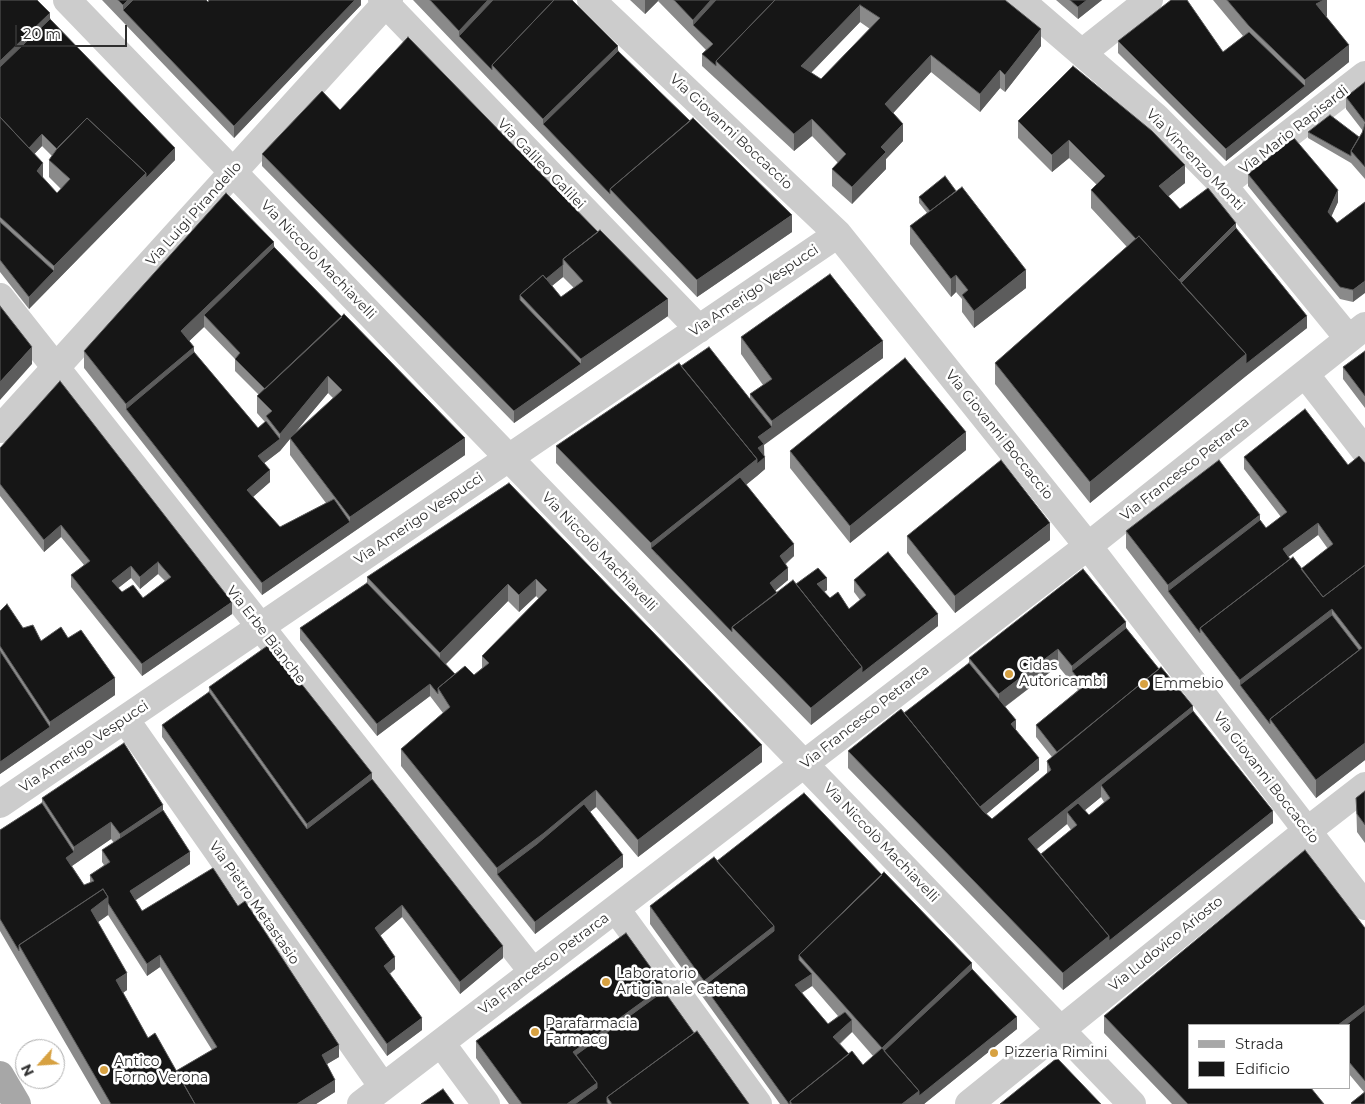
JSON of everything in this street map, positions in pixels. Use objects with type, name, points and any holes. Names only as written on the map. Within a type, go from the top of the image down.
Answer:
[{"type":"main road","points":[[0,1075],[17,1104]]},
{"type":"street","name":"Via Niccolò Machiavelli","points":[[67,0],[1132,1104]]},
{"type":"street","name":"Via Giovanni Boccaccio","points":[[591,0],[838,234],[1088,546],[1365,906]]},
{"type":"street","name":"Via Vincenzo Monti","points":[[1020,0],[1156,116],[1223,186],[1357,333]]},
{"type":"street","points":[[1082,52],[1149,0]]},
{"type":"street","name":"Via Luigi Pirandello","points":[[0,429],[386,1]]},
{"type":"street","name":"Via Galileo Galilei","points":[[386,1],[699,329]]},
{"type":"street","name":"Via Mario Rapisardi","points":[[1223,186],[1365,75]]},
{"type":"street","name":"Via Amerigo Vespucci","points":[[0,804],[838,234]]},
{"type":"street","name":"Via Erbe Bianche","points":[[0,297],[533,972]]},
{"type":"street","name":"Via Francesco Petrarca","points":[[361,1104],[1088,546],[1357,333]]},
{"type":"street","points":[[1305,374],[1365,451]]},
{"type":"street","name":"Via Pietro Metastasio","points":[[125,720],[383,1087]]},
{"type":"street","name":"Via Ludovico Ariosto","points":[[969,1104],[1060,1028],[1365,786]]},
{"type":"street","points":[[616,909],[758,1104]]},
{"type":"street","points":[[441,1043],[486,1104]]},
{"type":"building","points":[[0,0],[37,0],[50,13],[0,61]]},
{"type":"building","points":[[118,0],[128,0],[123,5]]},
{"type":"building","points":[[133,0],[206,0],[208,2],[209,0],[355,0],[234,126],[123,10]]},
{"type":"building","points":[[430,0],[488,0],[459,31]]},
{"type":"building","points":[[493,0],[554,0],[492,65],[492,70],[459,36]]},
{"type":"building","points":[[554,0],[572,0],[618,46],[543,119],[492,65]]},
{"type":"building","points":[[674,0],[711,0],[693,20]]},
{"type":"building","points":[[716,0],[775,0],[716,61],[716,66],[702,54],[713,44],[693,25]]},
{"type":"building","points":[[775,0],[1005,0],[1041,29],[1005,75],[1000,70],[980,94],[931,55],[885,104],[903,124],[881,147],[886,152],[852,187],[832,169],[846,154],[812,119],[794,134],[716,61]],"holes":[[[860,5],[880,18],[821,79],[801,66]]]},
{"type":"building","points":[[1070,0],[1087,0],[1078,7]]},
{"type":"building","points":[[1171,0],[1187,0],[1223,52],[1249,32],[1305,86],[1226,149],[1118,41]]},
{"type":"building","points":[[1227,0],[1324,0],[1316,4],[1349,45],[1305,80],[1249,26]]},
{"type":"building","points":[[50,19],[175,148],[146,178],[146,173],[87,118],[57,149],[42,134],[29,148],[0,117],[0,67]]},
{"type":"building","points":[[408,37],[598,232],[563,259],[563,265],[546,279],[543,275],[520,295],[520,300],[581,364],[514,411],[262,154],[322,91],[340,110]]},
{"type":"building","points":[[618,51],[690,121],[610,189],[610,194],[543,124]]},
{"type":"building","points":[[1073,66],[1152,131],[1185,165],[1159,186],[1180,209],[1208,188],[1236,223],[1179,280],[1139,236],[1136,239],[1091,190],[1105,176],[1069,140],[1052,155],[1018,121]]},
{"type":"building","points":[[1365,82],[1365,122],[1346,97]]},
{"type":"building","points":[[1330,115],[1359,137],[1351,151],[1351,156],[1308,132]]},
{"type":"building","points":[[0,117],[43,163],[37,171],[57,193],[70,179],[49,160],[59,146],[87,118],[146,173],[54,266],[0,217]]},
{"type":"building","points":[[693,118],[792,215],[697,280],[610,189]]},
{"type":"building","points":[[1365,124],[1365,167],[1351,151]]},
{"type":"building","points":[[1294,138],[1338,190],[1328,212],[1337,223],[1365,202],[1365,281],[1353,290],[1340,287],[1248,174]]},
{"type":"building","points":[[945,176],[956,191],[930,211],[919,197]]},
{"type":"building","points":[[962,187],[1026,270],[974,311],[962,295],[968,290],[956,275],[951,279],[910,226]]},
{"type":"building","points":[[226,193],[274,242],[181,331],[194,347],[126,404],[84,351]]},
{"type":"building","points":[[0,222],[54,271],[29,297],[0,260]]},
{"type":"building","points":[[1236,228],[1307,316],[1246,364],[1246,354],[1181,283]]},
{"type":"building","points":[[600,230],[668,299],[581,359],[520,295],[543,275],[561,297],[583,281],[563,259]]},
{"type":"building","points":[[1139,236],[1246,354],[1090,482],[995,363]]},
{"type":"building","points":[[274,247],[342,317],[265,389],[235,359],[240,353],[204,315]]},
{"type":"building","points":[[830,274],[883,341],[772,421],[750,394],[772,379],[741,337]]},
{"type":"building","points":[[0,306],[32,347],[0,382]]},
{"type":"building","points":[[344,314],[465,438],[350,517],[290,438],[342,390],[328,376],[280,434],[266,416],[272,411],[257,396]]},
{"type":"building","points":[[709,347],[772,427],[758,437],[764,444],[758,448],[765,457],[757,464],[757,459],[681,366]]},
{"type":"building","points":[[1365,351],[1365,396],[1343,367]]},
{"type":"building","points":[[194,352],[258,428],[266,421],[280,439],[258,456],[270,470],[247,490],[280,527],[334,499],[350,522],[262,583],[126,409]]},
{"type":"building","points":[[905,358],[966,432],[850,526],[790,451]]},
{"type":"building","points":[[679,363],[757,459],[651,543],[556,446]]},
{"type":"building","points":[[60,381],[232,602],[142,664],[71,575],[90,561],[61,525],[44,540],[0,484],[0,448]],"holes":[[[158,562],[171,577],[143,598],[133,585],[122,592],[112,581],[131,566],[140,577]]]},
{"type":"building","points":[[1305,409],[1348,465],[1359,456],[1365,463],[1365,565],[1323,597],[1301,569],[1333,544],[1318,523],[1283,549],[1290,559],[1200,628],[1200,633],[1168,591],[1260,520],[1266,528],[1287,512],[1244,457]]},
{"type":"building","points":[[1001,460],[1050,523],[955,596],[907,536]]},
{"type":"building","points":[[1219,460],[1260,515],[1168,585],[1126,531]]},
{"type":"building","points":[[740,477],[794,544],[780,556],[788,568],[770,583],[777,593],[732,627],[732,632],[651,548]]},
{"type":"building","points":[[509,483],[762,745],[638,840],[596,790],[544,833],[497,868],[401,749],[450,707],[438,688],[465,666],[474,675],[489,663],[482,656],[547,590],[536,579],[519,595],[508,584],[440,653],[367,577]]},
{"type":"building","points":[[888,552],[938,614],[862,673],[862,667],[796,584],[818,568],[827,578],[817,584],[830,598],[838,592],[849,609],[866,595],[854,580]]},
{"type":"building","points":[[1293,557],[1323,597],[1365,565],[1365,743],[1316,780],[1270,719],[1362,648],[1332,609],[1240,680],[1200,628]]},
{"type":"building","points":[[1083,569],[1126,622],[1072,666],[1058,649],[999,694],[969,658]]},
{"type":"building","points":[[793,580],[862,667],[811,708],[732,627]]},
{"type":"building","points":[[367,583],[455,674],[438,688],[438,694],[430,684],[377,724],[300,628]]},
{"type":"building","points":[[7,604],[23,628],[33,625],[41,641],[61,627],[68,638],[81,630],[115,678],[50,722],[0,646],[0,611]]},
{"type":"building","points":[[1332,615],[1359,650],[1270,719],[1270,724],[1240,685]]},
{"type":"building","points":[[1126,628],[1159,669],[1057,752],[1036,725],[1084,686],[1072,671]]},
{"type":"building","points":[[270,644],[372,773],[307,824],[209,687]]},
{"type":"building","points":[[0,651],[50,727],[0,762]]},
{"type":"building","points":[[969,663],[1016,720],[1011,724],[1039,758],[980,807],[904,713]]},
{"type":"building","points":[[1161,667],[1193,706],[1028,839],[1109,936],[1063,973],[848,751],[901,709],[983,811],[992,819],[1051,770],[1047,761]]},
{"type":"building","points":[[209,692],[307,829],[372,779],[503,946],[460,982],[402,905],[375,928],[395,957],[384,966],[422,1018],[387,1044],[162,725]]},
{"type":"building","points":[[1193,711],[1273,811],[1109,941],[1109,936],[1041,854],[1077,825],[1067,812],[1078,803],[1089,815],[1110,798],[1101,785]]},
{"type":"building","points":[[124,743],[163,805],[120,834],[111,822],[74,847],[42,798]]},
{"type":"building","points":[[1365,791],[1365,825],[1357,814],[1356,798]]},
{"type":"building","points":[[804,793],[882,875],[799,955],[799,960],[812,974],[795,985],[828,1024],[845,1012],[852,1020],[833,1037],[849,1054],[790,1101],[789,1104],[704,986],[774,931],[774,926],[717,861]]},
{"type":"building","points":[[42,803],[74,852],[66,858],[84,885],[94,881],[90,875],[110,862],[102,850],[163,810],[190,852],[130,891],[142,911],[213,868],[238,906],[245,901],[339,1045],[322,1055],[335,1080],[297,1104],[195,1104],[176,1071],[217,1047],[160,955],[147,964],[108,903],[108,897],[103,889],[19,945],[19,951],[0,919],[0,830]]},
{"type":"building","points":[[584,804],[623,855],[535,922],[497,874],[537,844]]},
{"type":"building","points":[[1305,850],[1365,928],[1365,1005],[1339,1024],[1188,1024],[1188,1089],[1312,1089],[1324,1104],[1188,1104],[1104,1016]]},
{"type":"building","points":[[714,857],[774,926],[704,981],[650,906]]},
{"type":"building","points":[[884,872],[972,963],[882,1048],[799,955]]},
{"type":"building","points":[[103,889],[108,897],[91,910],[127,973],[116,980],[148,1038],[155,1033],[195,1104],[111,1104],[19,945]]},
{"type":"building","points":[[626,933],[664,986],[573,1052],[597,1083],[567,1104],[522,1104],[476,1041]]},
{"type":"building","points":[[972,969],[1017,1017],[919,1096],[919,1091],[884,1051]]},
{"type":"building","points":[[664,991],[694,1033],[607,1097],[608,1104],[575,1104],[597,1088],[597,1083],[576,1055]]},
{"type":"building","points":[[1365,1010],[1365,1081],[1350,1063],[1350,1024],[1347,1024]]},
{"type":"building","points":[[697,1031],[749,1104],[612,1104],[607,1097]]},
{"type":"building","points":[[882,1048],[919,1091],[902,1104],[792,1104],[790,1101],[852,1051],[863,1065]]},
{"type":"building","points":[[1057,1058],[1101,1104],[1000,1104]]},
{"type":"building","points":[[443,1089],[454,1104],[421,1104]]},
{"type":"building","points":[[1365,1092],[1365,1104],[1351,1103]]},
{"type":"place","name":"Cidas Autoricambi","points":[[1009,674]]},
{"type":"place","name":"Emmebio","points":[[1144,684]]},
{"type":"place","name":"Laboratorio Artigianale Catena","points":[[606,982]]},
{"type":"place","name":"Parafarmacia Farmacg","points":[[535,1032]]},
{"type":"place","name":"Pizzeria Rimini","points":[[994,1053]]},
{"type":"place","name":"Antico Forno Verona","points":[[104,1070]]}]
